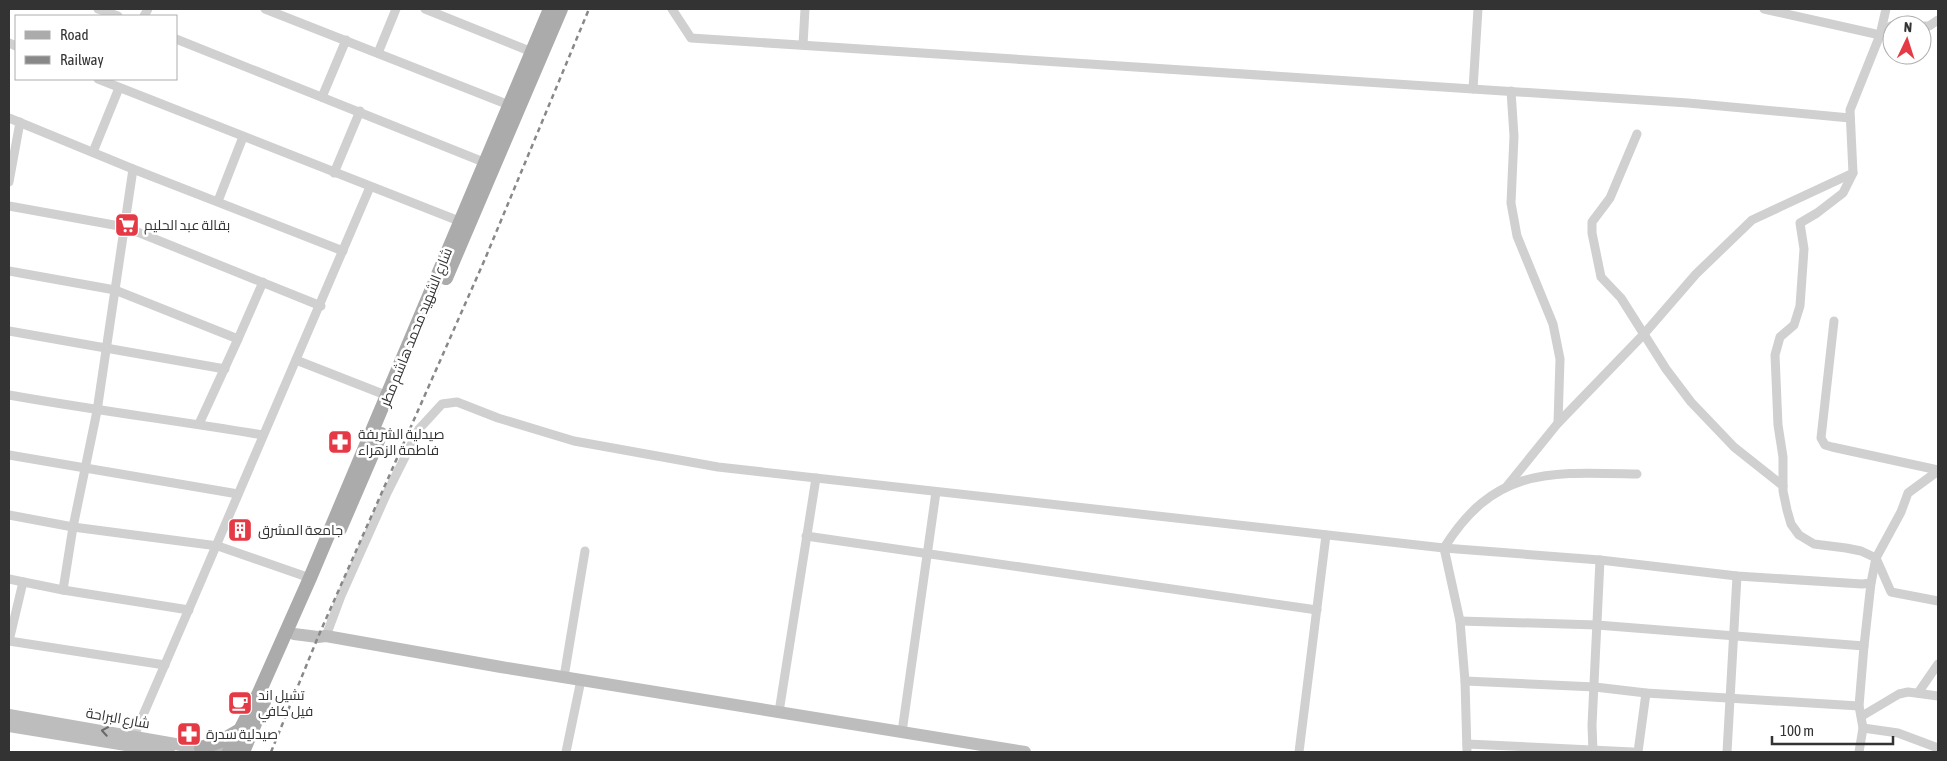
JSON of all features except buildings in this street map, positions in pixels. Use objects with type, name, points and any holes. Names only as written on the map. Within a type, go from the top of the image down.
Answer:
[{"type":"main road","name":"شارع الشهيد محمد هاشم مطر","points":[[230,752],[258,695],[310,578],[550,9]]},
{"type":"main road","name":"شارع الشهيد محمد هاشم مطر","points":[[243,752],[332,548],[561,9]]},
{"type":"main road","points":[[201,748],[221,741],[240,730]]},
{"type":"street","points":[[98,9],[113,15]]},
{"type":"street","points":[[266,9],[510,105]]},
{"type":"street","points":[[378,53],[396,9]]},
{"type":"street","points":[[425,9],[532,52]]},
{"type":"street","points":[[672,9],[690,38],[1511,91],[1697,104],[1850,118]]},
{"type":"street","points":[[803,45],[806,9]]},
{"type":"street","points":[[1473,89],[1478,9]]},
{"type":"street","points":[[1764,9],[1880,35]]},
{"type":"street","points":[[1886,9],[1880,35],[1850,110],[1852,173],[1842,193],[1817,214],[1800,223],[1804,249],[1800,306],[1794,325],[1780,337],[1775,355],[1778,425],[1783,457],[1783,486],[1791,524],[1799,535],[1814,544],[1861,551],[1876,558],[1891,592],[1938,601]]},
{"type":"street","points":[[178,40],[486,163]]},
{"type":"street","points":[[322,97],[346,40]]},
{"type":"street","points":[[100,80],[459,221]]},
{"type":"street","points":[[93,152],[119,88]]},
{"type":"street","points":[[1511,91],[1514,136],[1510,203],[1517,236],[1553,324],[1560,359],[1558,423]]},
{"type":"street","points":[[334,173],[360,111]]},
{"type":"street","points":[[9,118],[133,169],[343,251]]},
{"type":"street","points":[[9,182],[20,122]]},
{"type":"street","points":[[1638,134],[1610,198],[1594,219],[1591,230],[1603,280],[1621,298],[1678,386],[1705,418],[1734,447],[1783,486]]},
{"type":"street","points":[[218,201],[244,136]]},
{"type":"street","points":[[63,590],[73,527],[97,411],[133,169]]},
{"type":"street","points":[[1633,752],[1467,748],[1465,681],[1460,620],[1444,548],[1458,526],[1476,508],[1507,486],[1558,423],[1644,334],[1696,274],[1752,220],[1852,173]]},
{"type":"street","points":[[133,745],[165,665],[218,546],[238,494],[370,186]]},
{"type":"street","points":[[9,206],[125,227],[320,306]]},
{"type":"street","points":[[9,271],[115,290],[238,339]]},
{"type":"street","points":[[199,424],[263,282]]},
{"type":"street","points":[[1834,321],[1820,438],[1825,445],[1832,447],[1938,470]]},
{"type":"street","points":[[9,331],[225,369]]},
{"type":"street","points":[[296,360],[388,396]]},
{"type":"street","points":[[9,395],[97,411],[199,424],[263,435]]},
{"type":"street","points":[[326,636],[341,596],[402,461],[419,429],[442,404],[457,402],[498,418],[574,441],[718,467],[1444,548],[1600,560],[1738,576],[1871,583]]},
{"type":"street","points":[[9,455],[238,494]]},
{"type":"street","points":[[1859,752],[1862,716],[1859,706],[1864,646],[1871,583],[1876,558],[1901,512],[1908,493],[1938,470]]},
{"type":"street","points":[[1507,486],[1535,477],[1555,475],[1585,473],[1637,474]]},
{"type":"street","points":[[778,712],[816,478]]},
{"type":"street","points":[[902,732],[936,492]]},
{"type":"street","points":[[9,515],[73,527],[218,546],[310,578]]},
{"type":"street","points":[[1300,752],[1326,535]]},
{"type":"street","points":[[806,536],[1317,610]]},
{"type":"street","points":[[564,677],[585,551]]},
{"type":"street","points":[[1593,751],[1592,725],[1600,560]]},
{"type":"street","points":[[1727,752],[1738,576]]},
{"type":"street","points":[[9,579],[63,590],[189,610]]},
{"type":"street","points":[[23,582],[9,641],[165,665]]},
{"type":"street","points":[[1460,620],[1597,625],[1864,646]]},
{"type":"street","points":[[294,634],[326,636],[581,680],[1025,752]]},
{"type":"street","points":[[1918,693],[1938,664]]},
{"type":"street","points":[[566,752],[581,680]]},
{"type":"street","points":[[1465,681],[1595,687],[1646,693],[1859,706]]},
{"type":"street","points":[[1862,716],[1891,697],[1908,692],[1938,696]]},
{"type":"street","points":[[1638,752],[1646,693]]},
{"type":"street","name":"شارع البراحة","points":[[9,715],[133,745],[201,748],[222,752]]},
{"type":"street","name":"شارع البراحة","points":[[9,726],[169,752]]},
{"type":"street","points":[[1862,728],[1898,733],[1938,748]]},
{"type":"railway","points":[[271,752],[318,637],[485,259],[589,9]]},
{"type":"place","name":"بقالة عبد الحليم","points":[[127,225]]},
{"type":"place","name":"صيدلية الشريفة فاطمة الزهراء","points":[[340,442]]},
{"type":"place","name":"جامعة المشرق","points":[[240,530]]},
{"type":"place","name":"تشيل اند فيل كافي","points":[[240,703]]},
{"type":"place","name":"صيدلية سدرة","points":[[189,734]]}]
